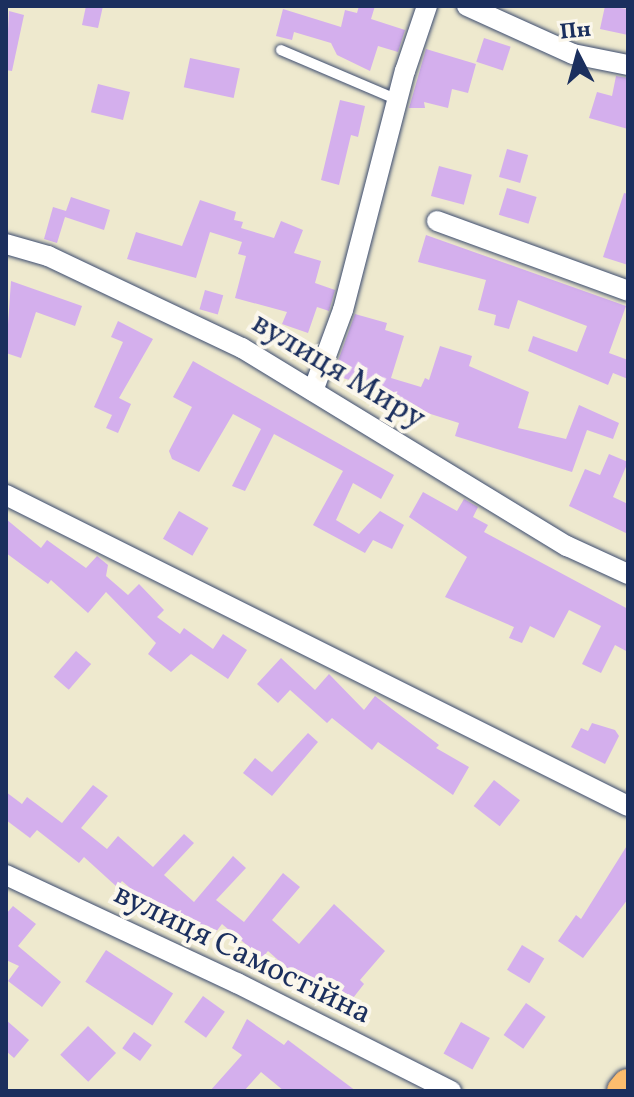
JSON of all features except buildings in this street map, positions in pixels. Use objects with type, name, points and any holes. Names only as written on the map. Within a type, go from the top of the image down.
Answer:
[{"type":"main road","points":[[623,1091],[628,1085]]},
{"type":"street","points":[[313,391],[343,310],[398,100],[427,6]]},
{"type":"street","points":[[467,6],[573,54],[628,65]]},
{"type":"street","points":[[437,221],[628,291]]},
{"type":"street","name":"вулиця Миру","points":[[6,244],[48,256],[242,348],[567,546],[628,574]]},
{"type":"street","points":[[6,495],[628,806]]},
{"type":"street","name":"вулиця Самостійна","points":[[6,875],[237,983],[451,1091]]},
{"type":"lane","points":[[281,50],[398,100]]}]
